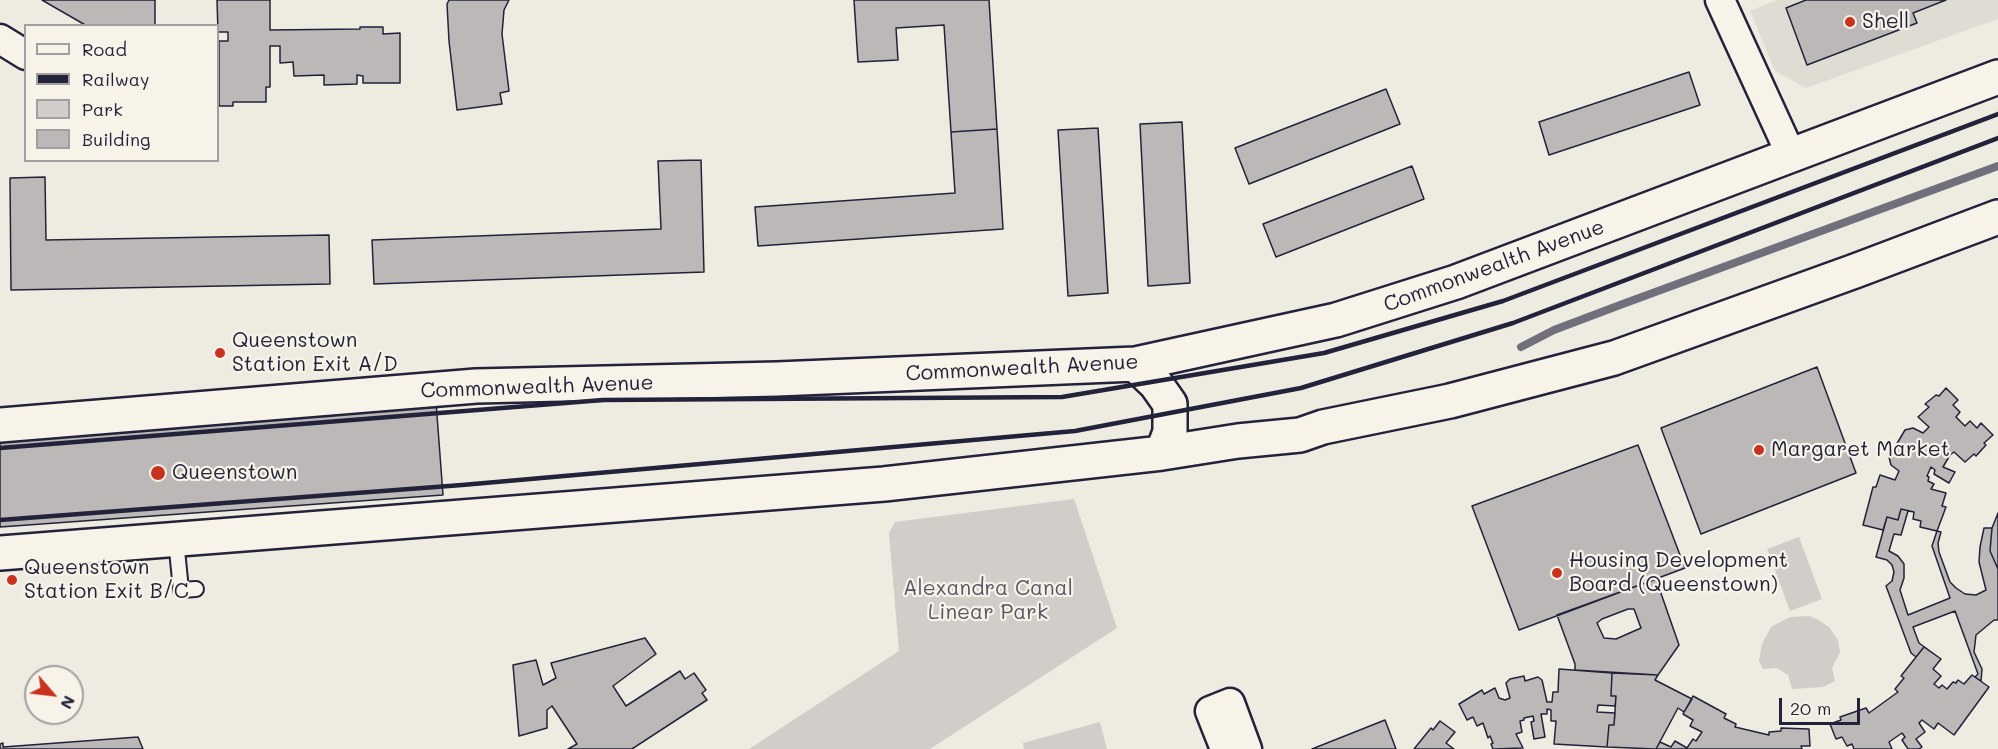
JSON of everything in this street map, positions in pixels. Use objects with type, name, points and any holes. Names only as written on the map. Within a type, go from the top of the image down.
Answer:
[{"type":"main road","name":"Commonwealth Avenue","points":[[0,425],[476,386],[777,380],[1135,364],[1347,317],[1501,265],[1998,77]]},
{"type":"main road","points":[[0,553],[884,484],[1300,435],[1323,427],[1450,401],[1614,358],[1998,217]]},
{"type":"main road","points":[[1135,364],[1156,384],[1170,404],[1170,432],[1162,453]]},
{"type":"street","points":[[1720,0],[1791,155]]},
{"type":"street","points":[[0,39],[24,54]]},
{"type":"street","points":[[1225,749],[1210,711],[1230,703],[1247,749]]},
{"type":"lane","points":[[176,540],[181,590],[195,589]]},
{"type":"shaded area","points":[[1777,0],[1998,0],[1998,19],[1806,88],[1775,71],[1750,11]]},
{"type":"green space","name":"Alexandra Canal Linear Park","points":[[1074,499],[1117,628],[930,749],[749,749],[899,651],[889,533],[895,522]]},
{"type":"green space","points":[[1799,537],[1822,599],[1790,611],[1767,549]]},
{"type":"green space","points":[[1809,616],[1829,627],[1838,640],[1840,652],[1832,668],[1835,681],[1823,687],[1792,689],[1788,675],[1777,668],[1763,669],[1759,661],[1762,644],[1771,627],[1790,617]]},
{"type":"green space","points":[[1100,722],[1107,749],[1024,749],[1023,743]]},
{"type":"building","points":[[42,0],[155,0],[155,24],[84,24]]},
{"type":"building","points":[[217,0],[270,0],[270,30],[383,27],[383,34],[400,33],[400,83],[363,83],[363,76],[357,75],[357,84],[324,85],[324,75],[294,76],[293,62],[280,63],[280,46],[270,46],[270,87],[266,87],[266,102],[233,102],[233,106],[219,106],[219,41],[228,41],[228,32],[219,32]]},
{"type":"building","points":[[449,0],[509,0],[504,10],[502,34],[509,91],[500,93],[502,104],[457,110],[449,41],[447,4]]},
{"type":"building","points":[[854,0],[989,0],[997,129],[951,132],[944,25],[896,28],[898,60],[858,62]]},
{"type":"building","points":[[1806,0],[1946,0],[1913,13],[1917,23],[1807,65],[1786,8]]},
{"type":"building","points":[[1689,72],[1700,105],[1549,155],[1539,122]]},
{"type":"building","points":[[1386,89],[1400,124],[1249,184],[1235,148]]},
{"type":"building","points":[[1182,122],[1190,283],[1148,286],[1140,124]]},
{"type":"building","points":[[1098,128],[1108,293],[1068,296],[1058,130]]},
{"type":"building","points":[[997,129],[1003,229],[758,246],[755,207],[955,193],[951,132]]},
{"type":"building","points":[[701,160],[704,272],[374,284],[372,240],[661,229],[658,161]]},
{"type":"building","points":[[1412,166],[1424,199],[1276,257],[1263,224]]},
{"type":"building","points":[[45,177],[46,240],[329,235],[330,284],[11,290],[10,178]]},
{"type":"building","name":"Margaret Market","points":[[1817,367],[1856,473],[1701,534],[1661,428]]},
{"type":"building","points":[[1946,388],[1958,400],[1953,405],[1960,412],[1956,417],[1965,426],[1970,421],[1977,428],[1981,423],[1993,435],[1984,443],[1986,445],[1976,456],[1974,454],[1965,462],[1954,452],[1950,455],[1943,467],[1955,472],[1949,483],[1934,474],[1935,470],[1931,467],[1927,476],[1928,481],[1934,484],[1931,489],[1946,493],[1942,506],[1946,507],[1937,531],[1920,527],[1921,521],[1913,519],[1914,512],[1901,509],[1898,520],[1887,517],[1883,530],[1863,525],[1873,487],[1876,487],[1880,475],[1895,480],[1899,471],[1891,465],[1889,457],[1905,430],[1913,428],[1923,433],[1929,427],[1918,417],[1929,407],[1925,404],[1936,395],[1939,396]]},
{"type":"building","points":[[436,402],[443,495],[0,527],[0,433]]},
{"type":"building","points":[[1638,445],[1685,568],[1519,630],[1472,506]]},
{"type":"building","points":[[1901,509],[1914,512],[1913,519],[1921,521],[1920,527],[1941,532],[1938,543],[1939,552],[1950,582],[1965,594],[1976,595],[1986,590],[1979,562],[1980,547],[1984,528],[1992,528],[1990,551],[1998,569],[1998,620],[1994,620],[1976,635],[1974,652],[1982,669],[1981,681],[1972,675],[1964,684],[1958,680],[1947,689],[1942,685],[1939,688],[1934,684],[1941,676],[1933,669],[1941,659],[1924,647],[1916,657],[1911,653],[1886,586],[1892,581],[1894,572],[1892,565],[1887,560],[1876,557],[1887,517],[1898,520]]},
{"type":"building","points":[[1908,511],[1914,512],[1913,519],[1921,521],[1920,527],[1937,531],[1932,546],[1950,598],[1908,615],[1900,590],[1904,578],[1904,564],[1898,556],[1889,551],[1894,534],[1901,535]]},
{"type":"building","points":[[1998,513],[1998,569],[1990,551],[1992,528]]},
{"type":"building","points":[[1656,579],[1679,645],[1658,675],[1575,670],[1575,664],[1557,615]],"holes":[[[1628,609],[1634,609],[1641,628],[1616,639],[1604,638],[1597,623]]]},
{"type":"building","points":[[1955,611],[1978,674],[1975,677],[1972,675],[1964,684],[1958,680],[1947,689],[1942,685],[1939,688],[1934,684],[1941,676],[1933,669],[1941,659],[1919,643],[1913,627]]},
{"type":"building","points":[[645,638],[656,654],[613,686],[626,706],[680,671],[685,679],[694,673],[706,690],[702,693],[707,700],[632,749],[568,749],[577,744],[552,706],[547,710],[547,728],[519,736],[513,665],[536,660],[543,685],[556,678],[551,663]]},
{"type":"building","points":[[1924,647],[1941,659],[1933,669],[1941,676],[1934,684],[1939,688],[1942,685],[1947,689],[1958,680],[1964,684],[1972,675],[1989,687],[1954,735],[1938,723],[1934,729],[1922,720],[1919,723],[1925,732],[1916,739],[1922,747],[1919,749],[1908,749],[1902,740],[1905,737],[1902,733],[1889,742],[1892,749],[1854,749],[1852,744],[1847,746],[1842,737],[1836,739],[1830,724],[1841,720],[1840,717],[1866,708],[1869,713],[1898,692],[1895,689],[1904,678],[1901,676]]},
{"type":"building","points":[[1559,669],[1612,673],[1611,696],[1616,696],[1615,706],[1598,705],[1597,712],[1615,713],[1614,725],[1609,725],[1607,747],[1554,744],[1556,721],[1551,721],[1551,710],[1547,709],[1547,714],[1541,714],[1545,737],[1534,739],[1531,722],[1534,721],[1533,716],[1524,718],[1520,721],[1522,732],[1516,734],[1523,748],[1493,749],[1491,744],[1493,743],[1490,736],[1488,738],[1483,723],[1477,726],[1473,717],[1467,720],[1459,704],[1482,690],[1484,694],[1495,688],[1499,698],[1505,700],[1510,698],[1506,683],[1510,679],[1524,676],[1525,681],[1538,677],[1542,680],[1547,702],[1552,702],[1553,692],[1558,692]]},
{"type":"building","points":[[1612,673],[1658,675],[1655,680],[1692,699],[1684,712],[1678,708],[1656,749],[1607,747],[1609,725],[1614,725],[1616,696],[1611,696]]},
{"type":"building","points":[[1693,696],[1726,714],[1724,718],[1736,724],[1735,727],[1769,735],[1769,732],[1781,731],[1781,728],[1809,729],[1810,746],[1801,746],[1802,749],[1656,749],[1660,742],[1671,747],[1675,741],[1687,748],[1693,739],[1696,741],[1702,732],[1690,726],[1693,720],[1683,714]]},
{"type":"building","points":[[1385,720],[1396,749],[1312,749]]},
{"type":"building","points":[[1440,721],[1455,732],[1446,743],[1454,749],[1414,749],[1431,728],[1433,730]]},
{"type":"building","points":[[138,737],[143,749],[0,749],[0,744],[3,743],[3,747]]},
{"type":"waterway","points":[[1521,347],[1554,330],[1998,166]]},
{"type":"railway","points":[[0,448],[603,400],[1062,397],[1324,353],[1503,301],[1998,114]]},
{"type":"railway","points":[[0,520],[462,485],[1075,431],[1301,388],[1513,323],[1998,138]]},
{"type":"place","name":"Shell","points":[[1850,22]]},
{"type":"place","name":"Queenstown Station Exit A/D","points":[[220,353]]},
{"type":"place","name":"Margaret Market","points":[[1759,450]]},
{"type":"place","name":"Queenstown","points":[[158,473]]},
{"type":"place","name":"Housing Development Board (Queenstown)","points":[[1557,573]]},
{"type":"place","name":"Queenstown Station Exit B/C","points":[[12,580]]}]
